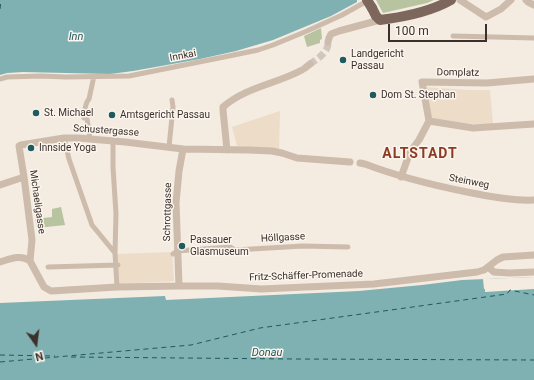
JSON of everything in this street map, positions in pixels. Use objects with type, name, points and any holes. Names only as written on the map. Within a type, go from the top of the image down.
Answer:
[{"type":"main road","points":[[367,3],[380,20],[424,11],[451,0]]},
{"type":"street","points":[[460,0],[486,17],[501,9],[512,0]]},
{"type":"street","points":[[526,0],[534,5]]},
{"type":"street","name":"Innkai","points":[[0,79],[7,77],[41,76],[129,76],[258,50],[308,31],[367,3]]},
{"type":"street","points":[[328,42],[331,34],[380,20]]},
{"type":"street","points":[[453,36],[534,38]]},
{"type":"street","points":[[227,150],[222,110],[223,107],[243,94],[293,74],[306,67]]},
{"type":"street","points":[[90,139],[87,118],[84,118],[85,107],[89,99],[94,76]]},
{"type":"street","name":"Domplatz","points":[[429,121],[422,82],[487,83],[534,79]]},
{"type":"street","points":[[169,148],[173,107],[172,100]]},
{"type":"street","points":[[401,177],[410,152],[419,140],[429,121],[472,128],[534,124]]},
{"type":"street","points":[[64,138],[69,159],[92,225],[115,253]]},
{"type":"street","name":"Schustergasse","points":[[18,146],[64,138],[78,138],[113,140],[183,149],[272,151],[297,158],[350,162]]},
{"type":"street","points":[[113,140],[117,287]]},
{"type":"street","name":"Michaeligasse","points":[[18,146],[24,177],[32,240],[30,261]]},
{"type":"street","name":"Schrottgasse","points":[[179,286],[175,253],[176,203],[183,149]]},
{"type":"street","name":"Steinweg","points":[[362,164],[401,177],[456,190],[487,196],[534,200]]},
{"type":"street","points":[[0,185],[24,177]]},
{"type":"street","name":"Höllgasse","points":[[175,253],[230,247],[235,250],[303,246],[348,247]]},
{"type":"street","name":"Fritz-Schäffer-Promenade","points":[[30,261],[44,287],[51,291],[117,287],[179,286],[218,286],[261,289],[374,284],[477,272],[484,270],[503,257],[534,255]]},
{"type":"street","points":[[0,262],[22,257],[30,261]]},
{"type":"street","points":[[48,267],[117,265]]},
{"type":"street","points":[[488,267],[494,272],[509,274],[534,272]]},
{"type":"green space","points":[[376,0],[434,0],[383,13]]},
{"type":"green space","points":[[321,28],[322,39],[320,40],[320,43],[307,47],[304,36]]},
{"type":"green space","points":[[61,207],[65,225],[37,228],[35,219],[52,217],[52,209]]},
{"type":"shaded area","points":[[423,87],[490,90],[493,124],[472,124],[428,118]]},
{"type":"shaded area","points":[[280,111],[279,149],[237,146],[232,127]]},
{"type":"shaded area","points":[[172,252],[174,281],[119,284],[117,254]]},
{"type":"water","name":"Inn","points":[[0,0],[357,0],[357,2],[331,16],[273,40],[236,51],[200,59],[110,74],[23,72],[0,75]]},
{"type":"water","name":"Donau","points":[[534,277],[534,380],[0,380],[0,303],[165,296],[166,300],[359,291],[462,280]]},
{"type":"pier","points":[[534,277],[534,289],[485,292],[484,289],[483,279]]},
{"type":"ferry route","points":[[0,9],[1,0]]},
{"type":"ferry route","points":[[0,362],[191,345],[260,328],[507,294],[510,290],[534,295]]},
{"type":"ferry route","points":[[0,355],[55,356]]},
{"type":"ferry route","points":[[71,357],[534,360]]},
{"type":"tunnel","points":[[310,64],[325,52],[328,42]]},
{"type":"place","name":"Landgericht Passau","points":[[343,60]]},
{"type":"place","name":"Dom St. Stephan","points":[[373,95]]},
{"type":"place","name":"St. Michael","points":[[36,113]]},
{"type":"place","name":"Amtsgericht Passau","points":[[112,115]]},
{"type":"place","name":"Innside Yoga","points":[[31,148]]},
{"type":"place","name":"Passauer Glasmuseum","points":[[182,246]]},
{"type":"district","name":"ALTSTADT","points":[[420,154]]}]
